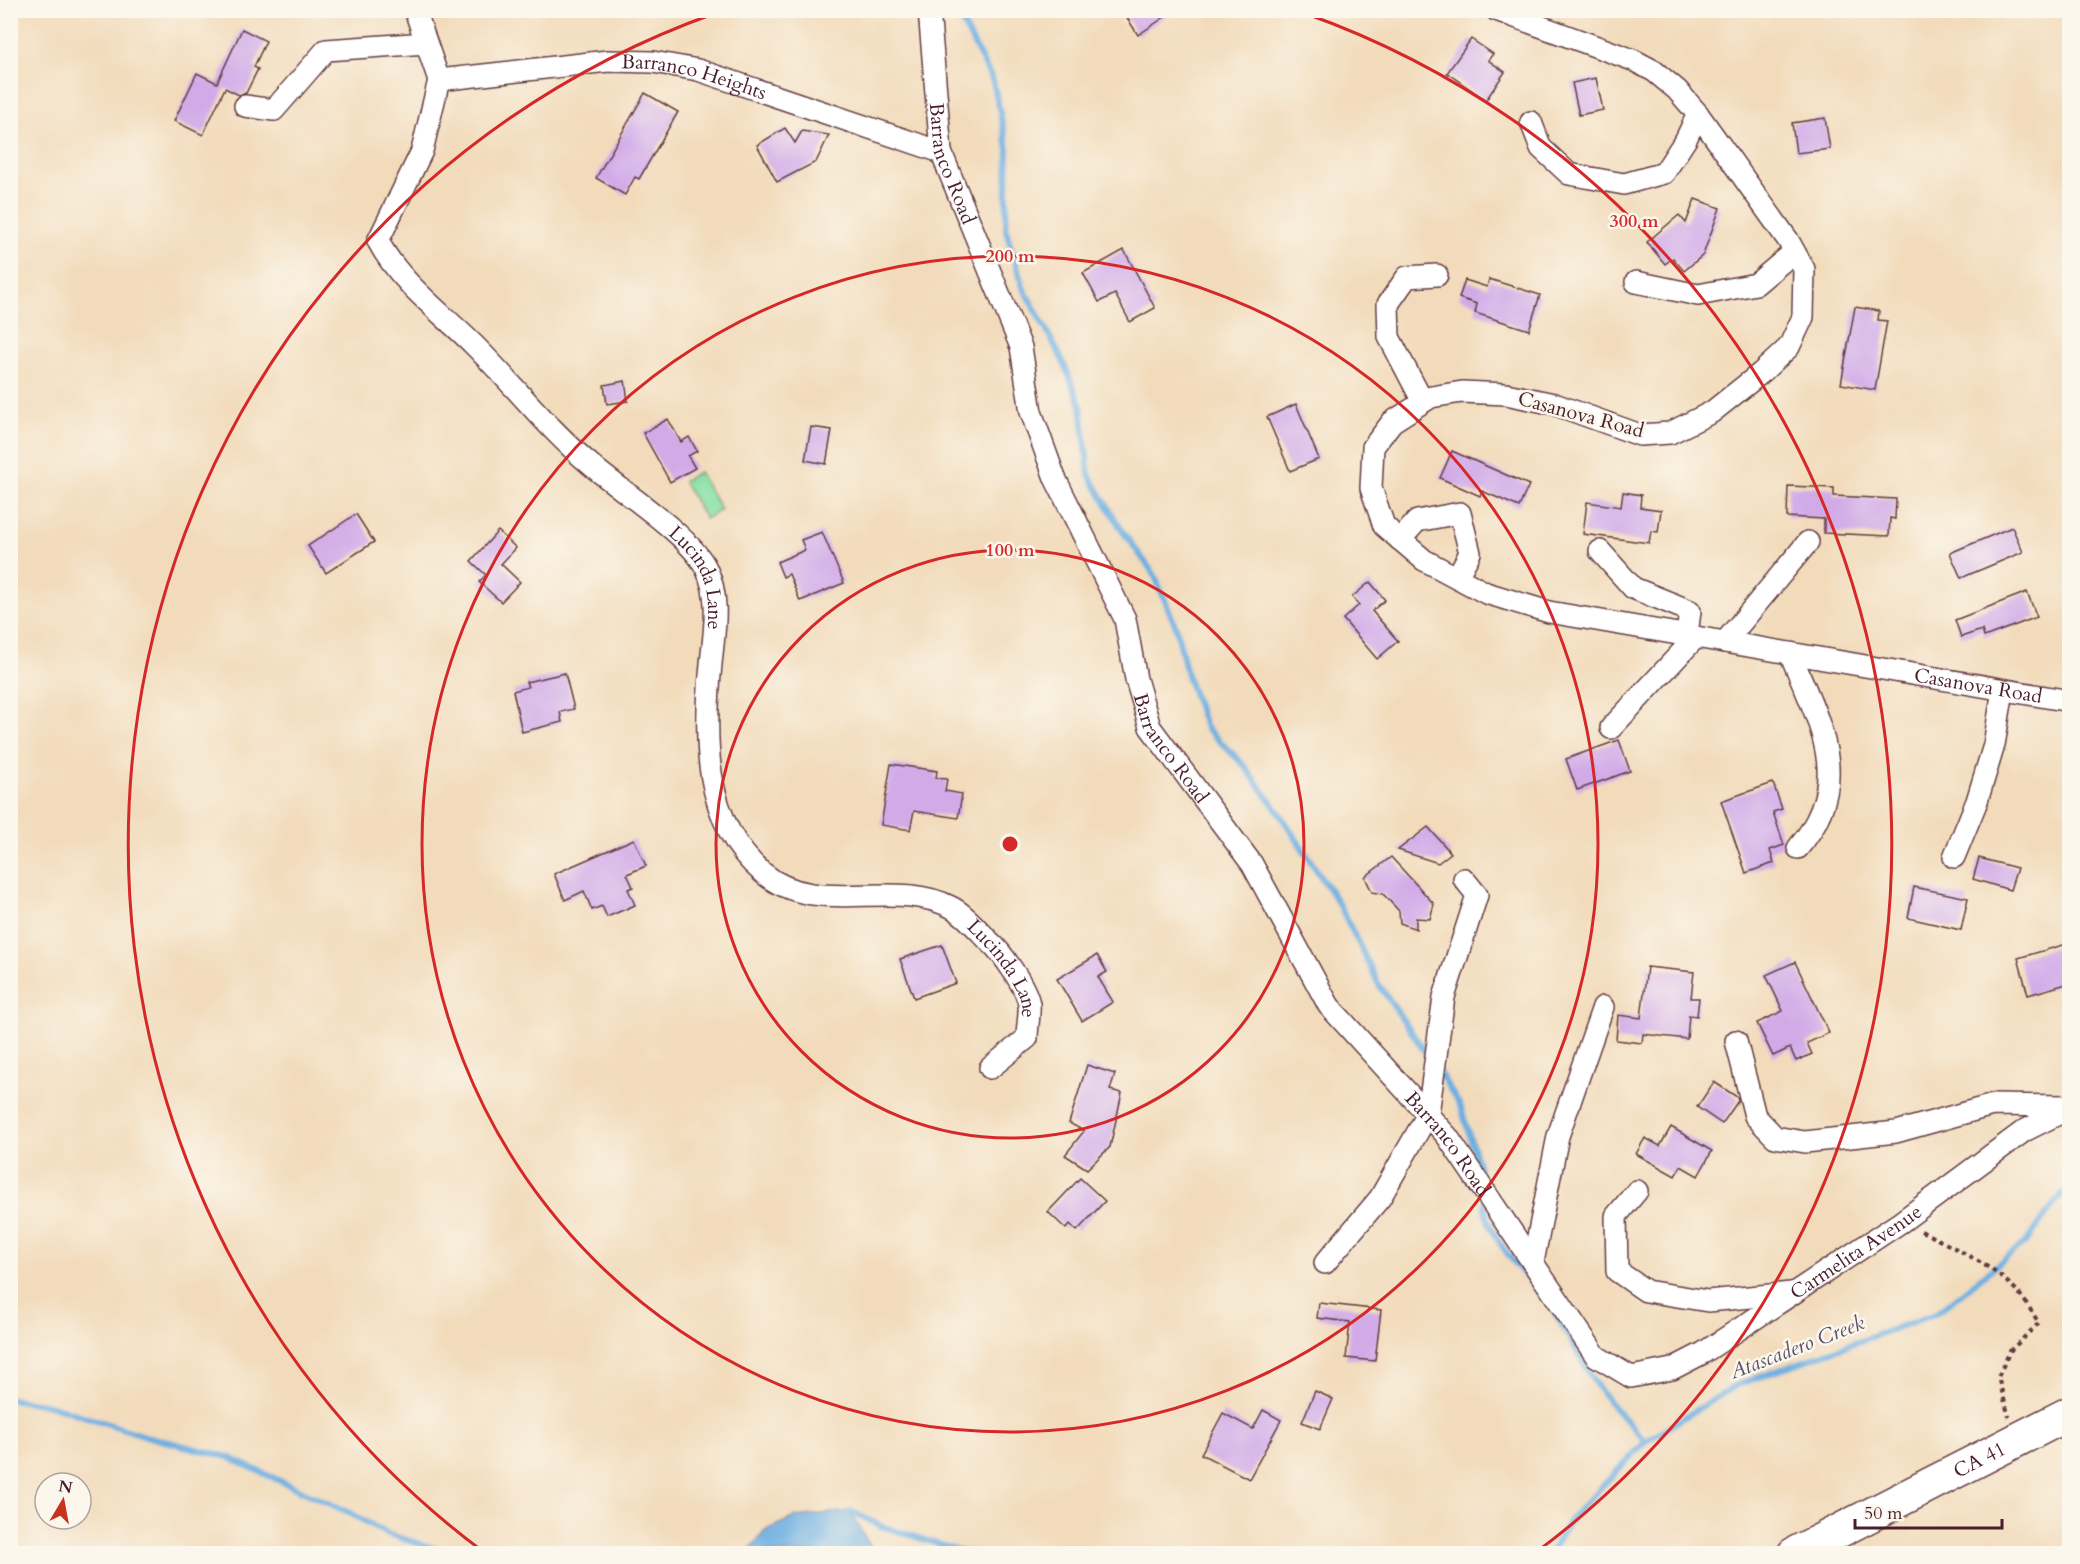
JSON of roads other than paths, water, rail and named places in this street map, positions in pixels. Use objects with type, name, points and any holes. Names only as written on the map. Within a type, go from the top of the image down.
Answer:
[{"type":"main road","name":"CA 41","points":[[1794,1554],[2070,1413]]},
{"type":"street","points":[[415,10],[439,80]]},
{"type":"street","name":"Barranco Road","points":[[929,10],[941,152],[1021,347],[1031,412],[1055,478],[1125,620],[1136,679],[1150,727],[1252,864],[1329,1006],[1448,1136],[1596,1356],[1631,1377]]},
{"type":"street","name":"Casanova Road","points":[[1496,10],[1588,42],[1654,71],[1677,90],[1698,114],[1804,269],[1803,317],[1790,347],[1761,373],[1712,411],[1670,433],[1640,435],[1554,404],[1506,394],[1462,392],[1431,397],[1392,422],[1373,447],[1371,489],[1384,526],[1424,560],[1486,593],[1549,612],[2070,701]]},
{"type":"street","points":[[245,106],[274,110],[326,50],[426,43]]},
{"type":"street","name":"Barranco Heights","points":[[439,80],[608,61],[653,62],[698,70],[941,152]]},
{"type":"street","name":"Lucinda Lane","points":[[439,80],[422,150],[378,242],[390,264],[475,346],[588,463],[692,547],[706,569],[717,606],[706,717],[709,768],[713,788],[734,839],[762,872],[794,891],[848,897],[921,897],[952,908],[1000,951],[1029,1003],[1027,1038],[990,1068]]},
{"type":"street","points":[[1531,122],[1541,148],[1569,174],[1624,184],[1664,173],[1686,139],[1698,114]]},
{"type":"street","points":[[1636,282],[1698,295],[1756,284],[1794,252]]},
{"type":"street","points":[[1423,402],[1389,337],[1388,304],[1407,277],[1437,274]]},
{"type":"street","points":[[1400,540],[1417,521],[1460,513],[1470,554],[1457,577]]},
{"type":"street","points":[[1725,642],[1808,542]]},
{"type":"street","points":[[1600,551],[1633,588],[1690,611],[1692,636],[1611,728]]},
{"type":"street","points":[[1790,653],[1824,736],[1830,778],[1814,828],[1798,848]]},
{"type":"street","points":[[1954,857],[1977,801],[1994,745],[2003,690]]},
{"type":"street","points":[[1325,1263],[1380,1198],[1428,1114],[1444,997],[1477,895],[1464,879]]},
{"type":"street","points":[[1533,1262],[1558,1136],[1603,1007]]},
{"type":"street","points":[[1736,1041],[1755,1116],[1775,1137],[1805,1142],[1896,1132],[1994,1105],[2070,1107]]},
{"type":"street","name":"Carmelita Avenue","points":[[1631,1377],[1672,1370],[1703,1353],[1901,1222],[2024,1131],[2070,1107]]},
{"type":"street","points":[[1637,1191],[1616,1216],[1617,1271],[1646,1291],[1708,1301],[1794,1293]]},
{"type":"water","points":[[850,1511],[872,1553],[747,1553],[766,1530],[795,1517]]},
{"type":"waterway","points":[[956,10],[993,81],[1008,149],[1006,230],[1023,287],[1062,359],[1081,406],[1089,475],[1123,532],[1154,574],[1176,627],[1188,679],[1206,728],[1243,764],[1278,811],[1340,906],[1379,985],[1430,1059]]},
{"type":"waterway","points":[[1439,1072],[1461,1107],[1479,1167]]},
{"type":"waterway","name":"Atascadero Creek","points":[[1549,1554],[1573,1516],[1646,1441],[1737,1385],[1935,1314],[2027,1241],[2062,1194],[2070,1189]]},
{"type":"waterway","points":[[1484,1204],[1493,1232],[1501,1245],[1554,1311],[1602,1393],[1646,1441]]},
{"type":"waterway","points":[[10,1399],[49,1405],[149,1437],[228,1457],[348,1512],[388,1534],[453,1554]]},
{"type":"waterway","points":[[850,1511],[881,1526],[969,1554]]}]
